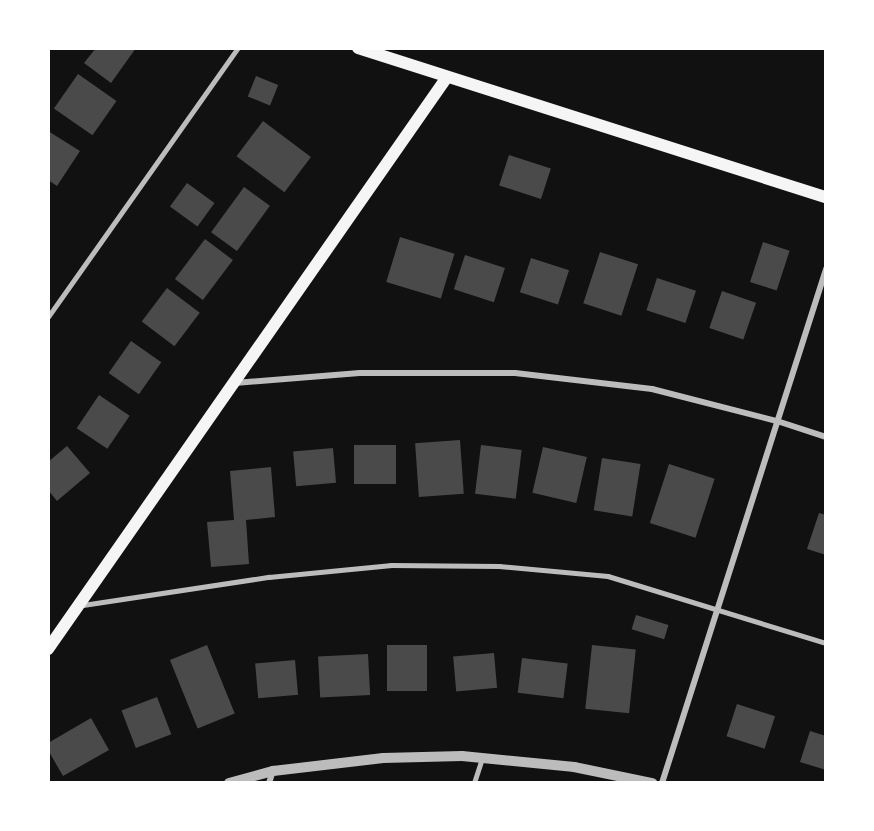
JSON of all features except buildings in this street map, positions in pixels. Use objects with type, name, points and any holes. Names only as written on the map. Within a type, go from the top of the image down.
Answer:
[{"type":"main road","points":[[358,48],[826,197]]},
{"type":"main road","points":[[48,649],[447,77]]},
{"type":"street","points":[[662,783],[826,269]]},
{"type":"street","points":[[232,384],[360,373],[516,373],[652,389],[777,421],[826,437]]},
{"type":"street","points":[[229,783],[273,771],[383,758],[482,758],[574,767],[652,783]]},
{"type":"street","points":[[269,783],[273,771]]},
{"type":"lane","points":[[48,317],[238,48]]},
{"type":"lane","points":[[78,605],[269,577],[403,565],[499,566],[608,576],[826,643]]},
{"type":"lane","points":[[474,783],[482,758]]}]
